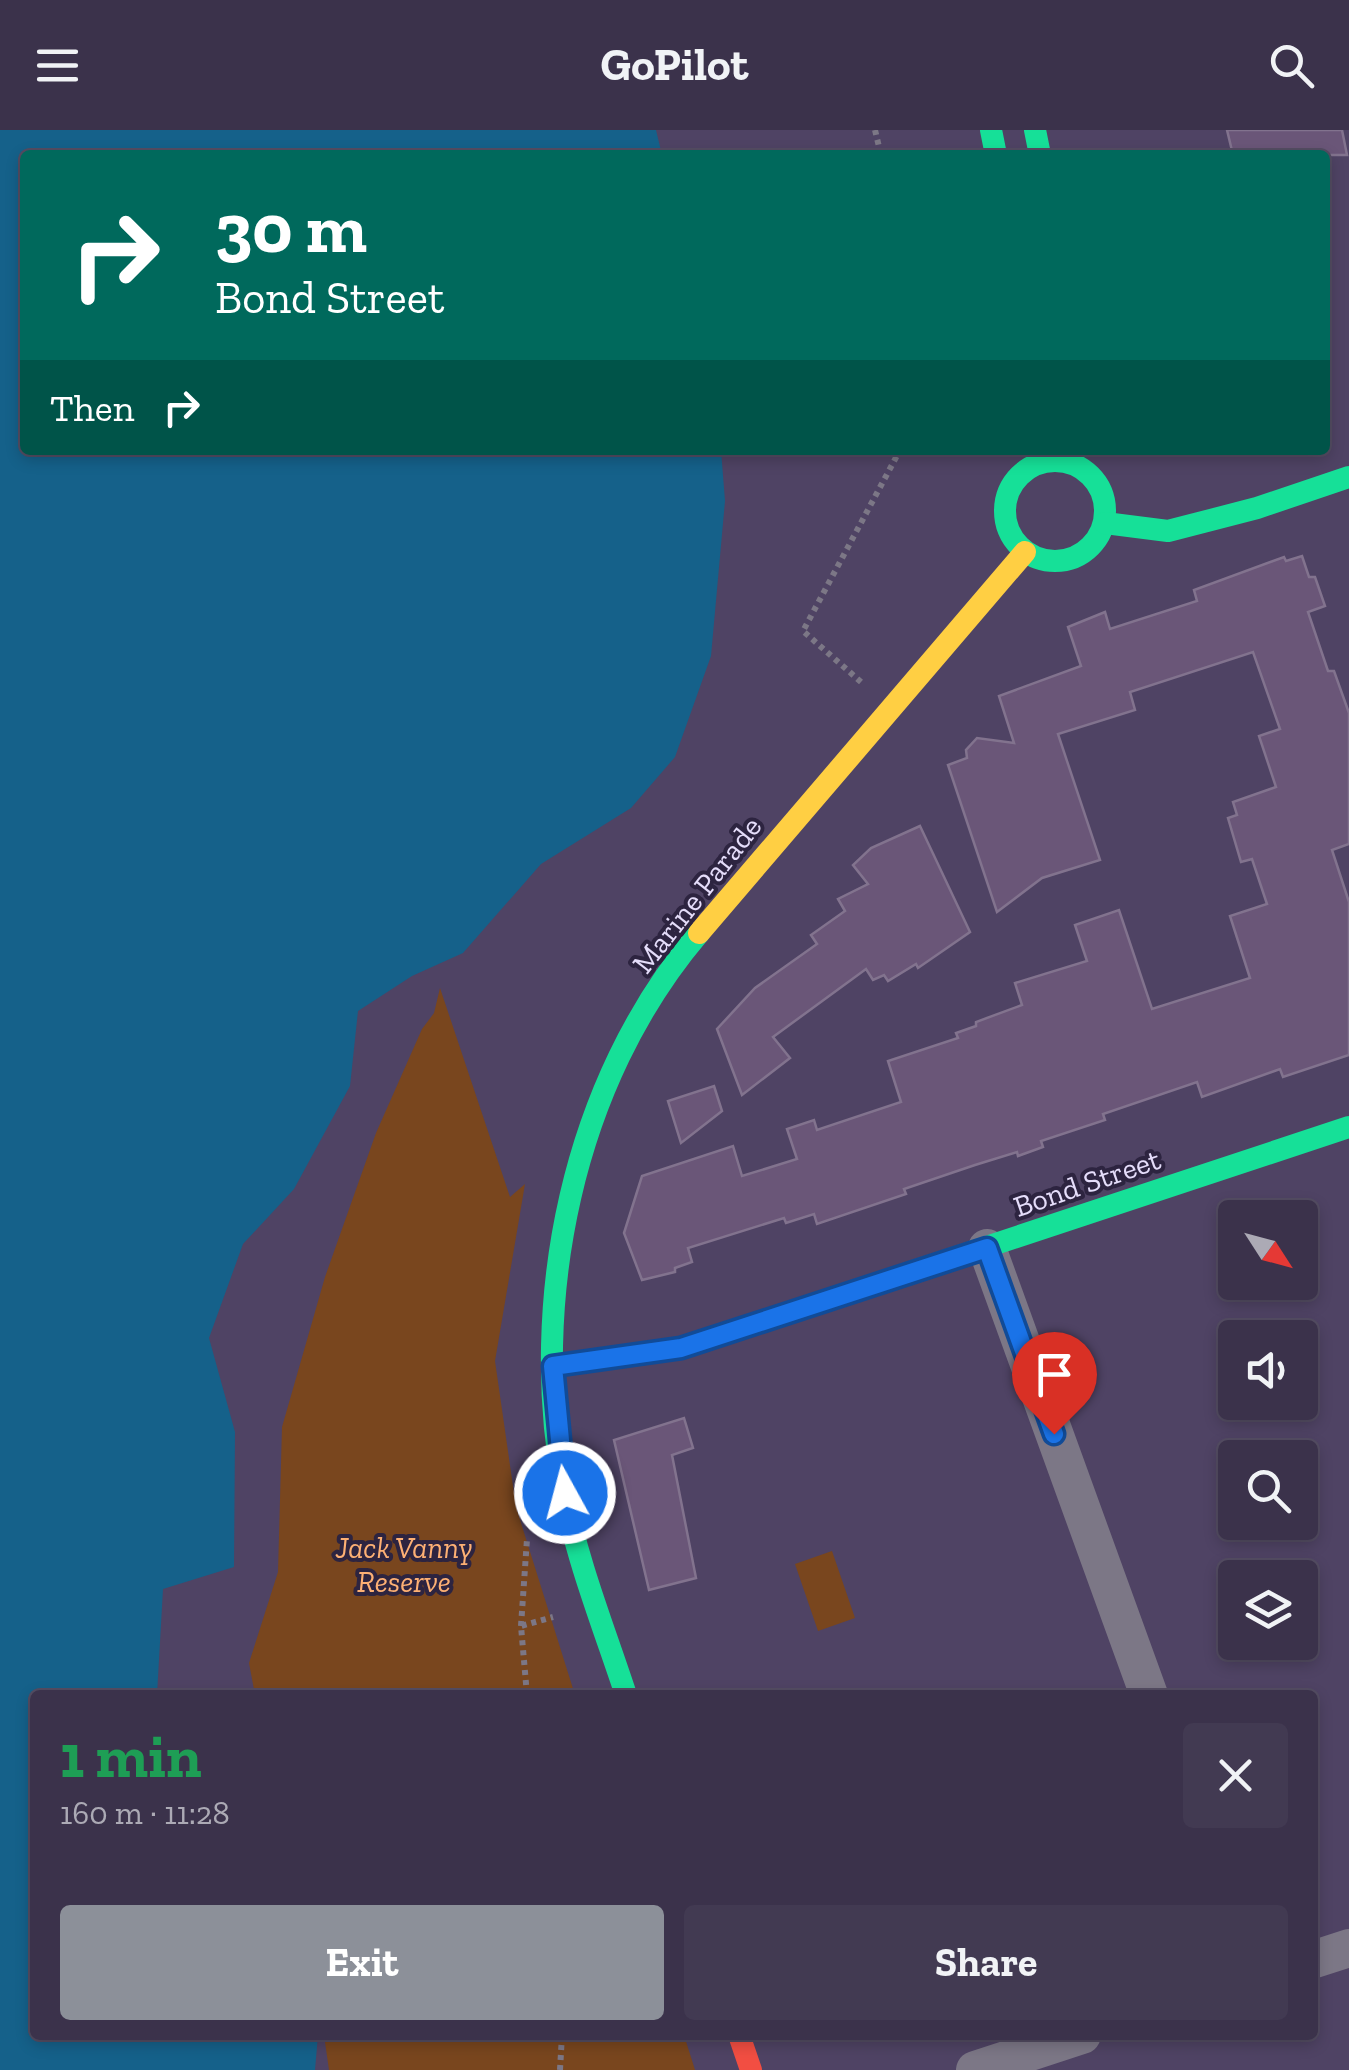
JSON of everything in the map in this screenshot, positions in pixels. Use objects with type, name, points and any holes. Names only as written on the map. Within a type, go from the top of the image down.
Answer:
[{"type":"street","points":[[1083,459],[1102,492],[1105,523],[1087,551],[1056,562],[1025,552],[1014,541],[1004,512],[1014,482],[1028,461],[1083,459]]},
{"type":"street","points":[[1105,523],[1168,531],[1257,508],[1349,477]]},
{"type":"street","name":"Marine Parade","points":[[624,1690],[565,1493],[553,1366],[558,1268],[577,1174],[603,1095],[658,991],[702,929],[1025,552]]},
{"type":"street","name":"Bond Street","points":[[553,1366],[681,1348],[1349,1127]]},
{"type":"street","points":[[987,1248],[1147,1690]]},
{"type":"street","points":[[1318,1958],[1349,1948]]},
{"type":"street","points":[[741,2040],[750,2070]]},
{"type":"street","points":[[975,2070],[1067,2040]]},
{"type":"path","points":[[862,683],[804,631],[897,455]]},
{"type":"path","points":[[526,1690],[521,1626],[527,1539]]},
{"type":"path","points":[[521,1626],[554,1618]]},
{"type":"path","points":[[560,2070],[562,2040]]},
{"type":"green space","name":"Jack Vanny Reserve","points":[[440,988],[510,1197],[525,1184],[495,1361],[516,1507],[573,1690],[254,1690],[249,1663],[278,1572],[282,1427],[325,1277],[376,1133],[422,1029],[434,1013]]},
{"type":"green space","points":[[832,1551],[855,1618],[818,1631],[795,1564]]},
{"type":"green space","points":[[325,2040],[686,2040],[695,2070],[329,2070]]},
{"type":"water","points":[[0,130],[656,130],[661,150],[20,150],[20,455],[721,455],[725,501],[711,656],[675,757],[631,808],[541,864],[463,953],[412,976],[358,1011],[350,1086],[294,1189],[243,1244],[209,1338],[235,1432],[234,1567],[163,1589],[157,1690],[30,1690],[30,2040],[318,2040],[315,2070],[0,2070]]},
{"type":"building","points":[[1227,130],[1342,130],[1347,155],[1330,155],[1330,150],[1232,150]]},
{"type":"building","points":[[1302,556],[1309,577],[1315,577],[1325,606],[1308,612],[1328,671],[1334,671],[1349,713],[1349,844],[1332,850],[1349,902],[1349,1055],[1283,1077],[1280,1069],[1202,1097],[1197,1082],[1103,1114],[1105,1120],[1041,1141],[1043,1147],[904,1189],[906,1194],[817,1224],[814,1214],[786,1223],[784,1218],[688,1248],[692,1262],[675,1268],[675,1272],[642,1280],[624,1233],[642,1176],[733,1146],[742,1176],[797,1159],[787,1129],[814,1120],[817,1130],[901,1102],[888,1061],[958,1038],[956,1033],[976,1026],[976,1022],[1022,1005],[1015,983],[1087,961],[1075,925],[1119,910],[1152,1009],[1250,978],[1230,916],[1267,904],[1252,859],[1241,862],[1228,818],[1237,815],[1233,802],[1276,787],[1259,736],[1280,729],[1253,652],[1130,692],[1135,710],[1058,734],[1100,860],[1042,878],[997,912],[948,765],[967,758],[966,750],[977,738],[1014,743],[999,696],[1081,666],[1068,627],[1105,612],[1110,629],[1197,601],[1194,590],[1284,557],[1286,561]]},
{"type":"building","points":[[920,826],[970,932],[918,968],[916,964],[888,981],[884,975],[873,980],[866,969],[773,1037],[790,1058],[742,1095],[717,1029],[755,988],[817,944],[811,935],[845,911],[838,899],[868,884],[853,865],[871,848]]},
{"type":"building","points":[[714,1086],[722,1111],[681,1143],[668,1101]]},
{"type":"building","points":[[684,1418],[693,1448],[672,1455],[696,1578],[649,1590],[614,1440]]},
{"type":"traffic: fast","points":[[991,130],[995,150]]},
{"type":"traffic: fast","points":[[1035,130],[1039,150]]},
{"type":"traffic: fast","points":[[1055,461],[1074,464],[1091,475],[1102,492],[1105,511],[1102,530],[1091,547],[1074,558],[1055,561],[1036,558],[1019,547],[1008,530],[1005,511],[1008,492],[1019,475],[1036,464],[1055,461]]},
{"type":"traffic: fast","points":[[1105,523],[1168,531],[1257,508],[1349,477]]},
{"type":"traffic: fast","points":[[624,1690],[584,1569],[564,1492],[554,1419],[552,1345],[557,1270],[570,1197],[591,1125],[619,1056],[655,992],[699,933]]},
{"type":"traffic: fast","points":[[553,1366],[681,1348],[1349,1127]]},
{"type":"traffic: slow","points":[[699,933],[1025,552]]},
{"type":"traffic: jam","points":[[741,2040],[751,2070]]},
{"type":"route","points":[[565,1493],[553,1366],[681,1348],[987,1248],[1054,1434]]}]
